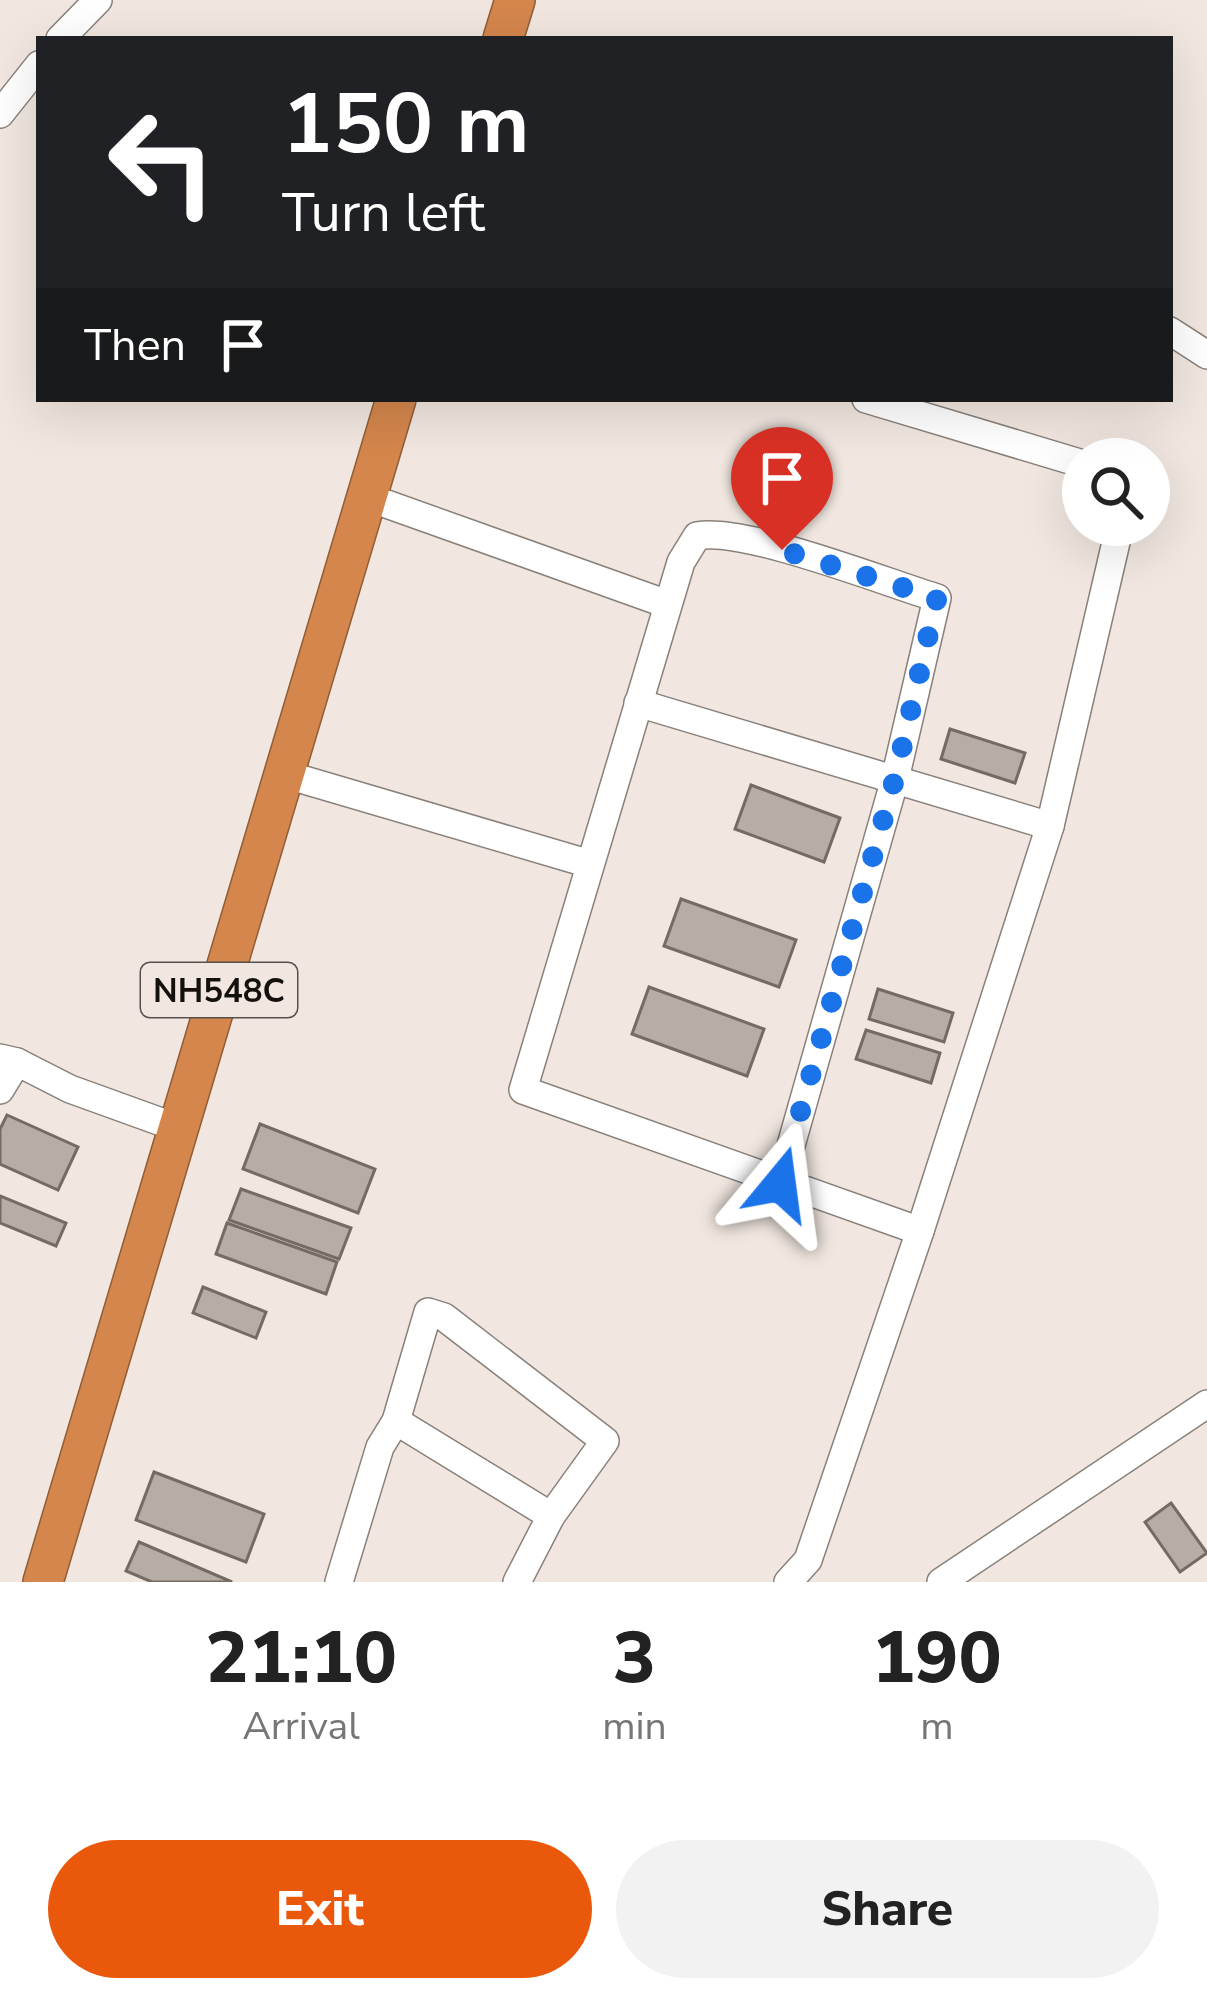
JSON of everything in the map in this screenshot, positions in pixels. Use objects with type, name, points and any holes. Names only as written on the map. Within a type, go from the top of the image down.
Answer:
[{"type":"highway","points":[[504,36],[515,0]]},
{"type":"highway","name":"NH548C","points":[[43,1582],[395,402]]},
{"type":"street","points":[[63,36],[98,0]]},
{"type":"street","points":[[0,114],[36,69]]},
{"type":"street","points":[[1173,334],[1207,355]]},
{"type":"street","points":[[876,402],[1062,458]]},
{"type":"street","points":[[367,497],[668,604]]},
{"type":"street","points":[[780,1184],[895,778],[937,598],[751,540],[712,533],[697,536],[681,562],[523,1090],[780,1184],[920,1231]]},
{"type":"street","points":[[788,1582],[808,1560],[1050,826],[1115,546]]},
{"type":"street","points":[[638,703],[1050,826]]},
{"type":"street","points":[[284,774],[590,864]]},
{"type":"street","points":[[0,1090],[9,1060],[70,1089],[178,1129]]},
{"type":"street","points":[[339,1582],[380,1447],[396,1421],[428,1312],[444,1317],[605,1441],[551,1516],[517,1582]]},
{"type":"street","points":[[941,1582],[1207,1404]]},
{"type":"street","points":[[396,1421],[551,1516]]},
{"type":"building","points":[[950,729],[1025,753],[1015,783],[941,759]]},
{"type":"building","points":[[751,785],[840,818],[824,862],[735,829]]},
{"type":"building","points":[[681,899],[796,940],[779,987],[664,946]]},
{"type":"building","points":[[649,987],[764,1029],[747,1076],[632,1034]]},
{"type":"building","points":[[878,989],[953,1013],[944,1042],[869,1019]]},
{"type":"building","points":[[866,1030],[940,1053],[931,1083],[856,1059]]},
{"type":"building","points":[[7,1115],[78,1147],[58,1190],[0,1164],[0,1129]]},
{"type":"building","points":[[260,1124],[375,1169],[358,1213],[243,1169]]},
{"type":"building","points":[[241,1189],[351,1228],[339,1259],[229,1220]]},
{"type":"building","points":[[0,1196],[66,1223],[56,1246],[0,1223]]},
{"type":"building","points":[[227,1223],[337,1262],[326,1294],[216,1254]]},
{"type":"building","points":[[203,1287],[266,1312],[256,1338],[193,1313]]},
{"type":"building","points":[[154,1472],[264,1514],[246,1562],[136,1520]]},
{"type":"building","points":[[1171,1503],[1207,1553],[1180,1572],[1145,1522]]},
{"type":"building","points":[[139,1542],[232,1582],[152,1582],[126,1571]]},
{"type":"route","points":[[780,1184],[895,778],[937,598],[782,550]]}]
